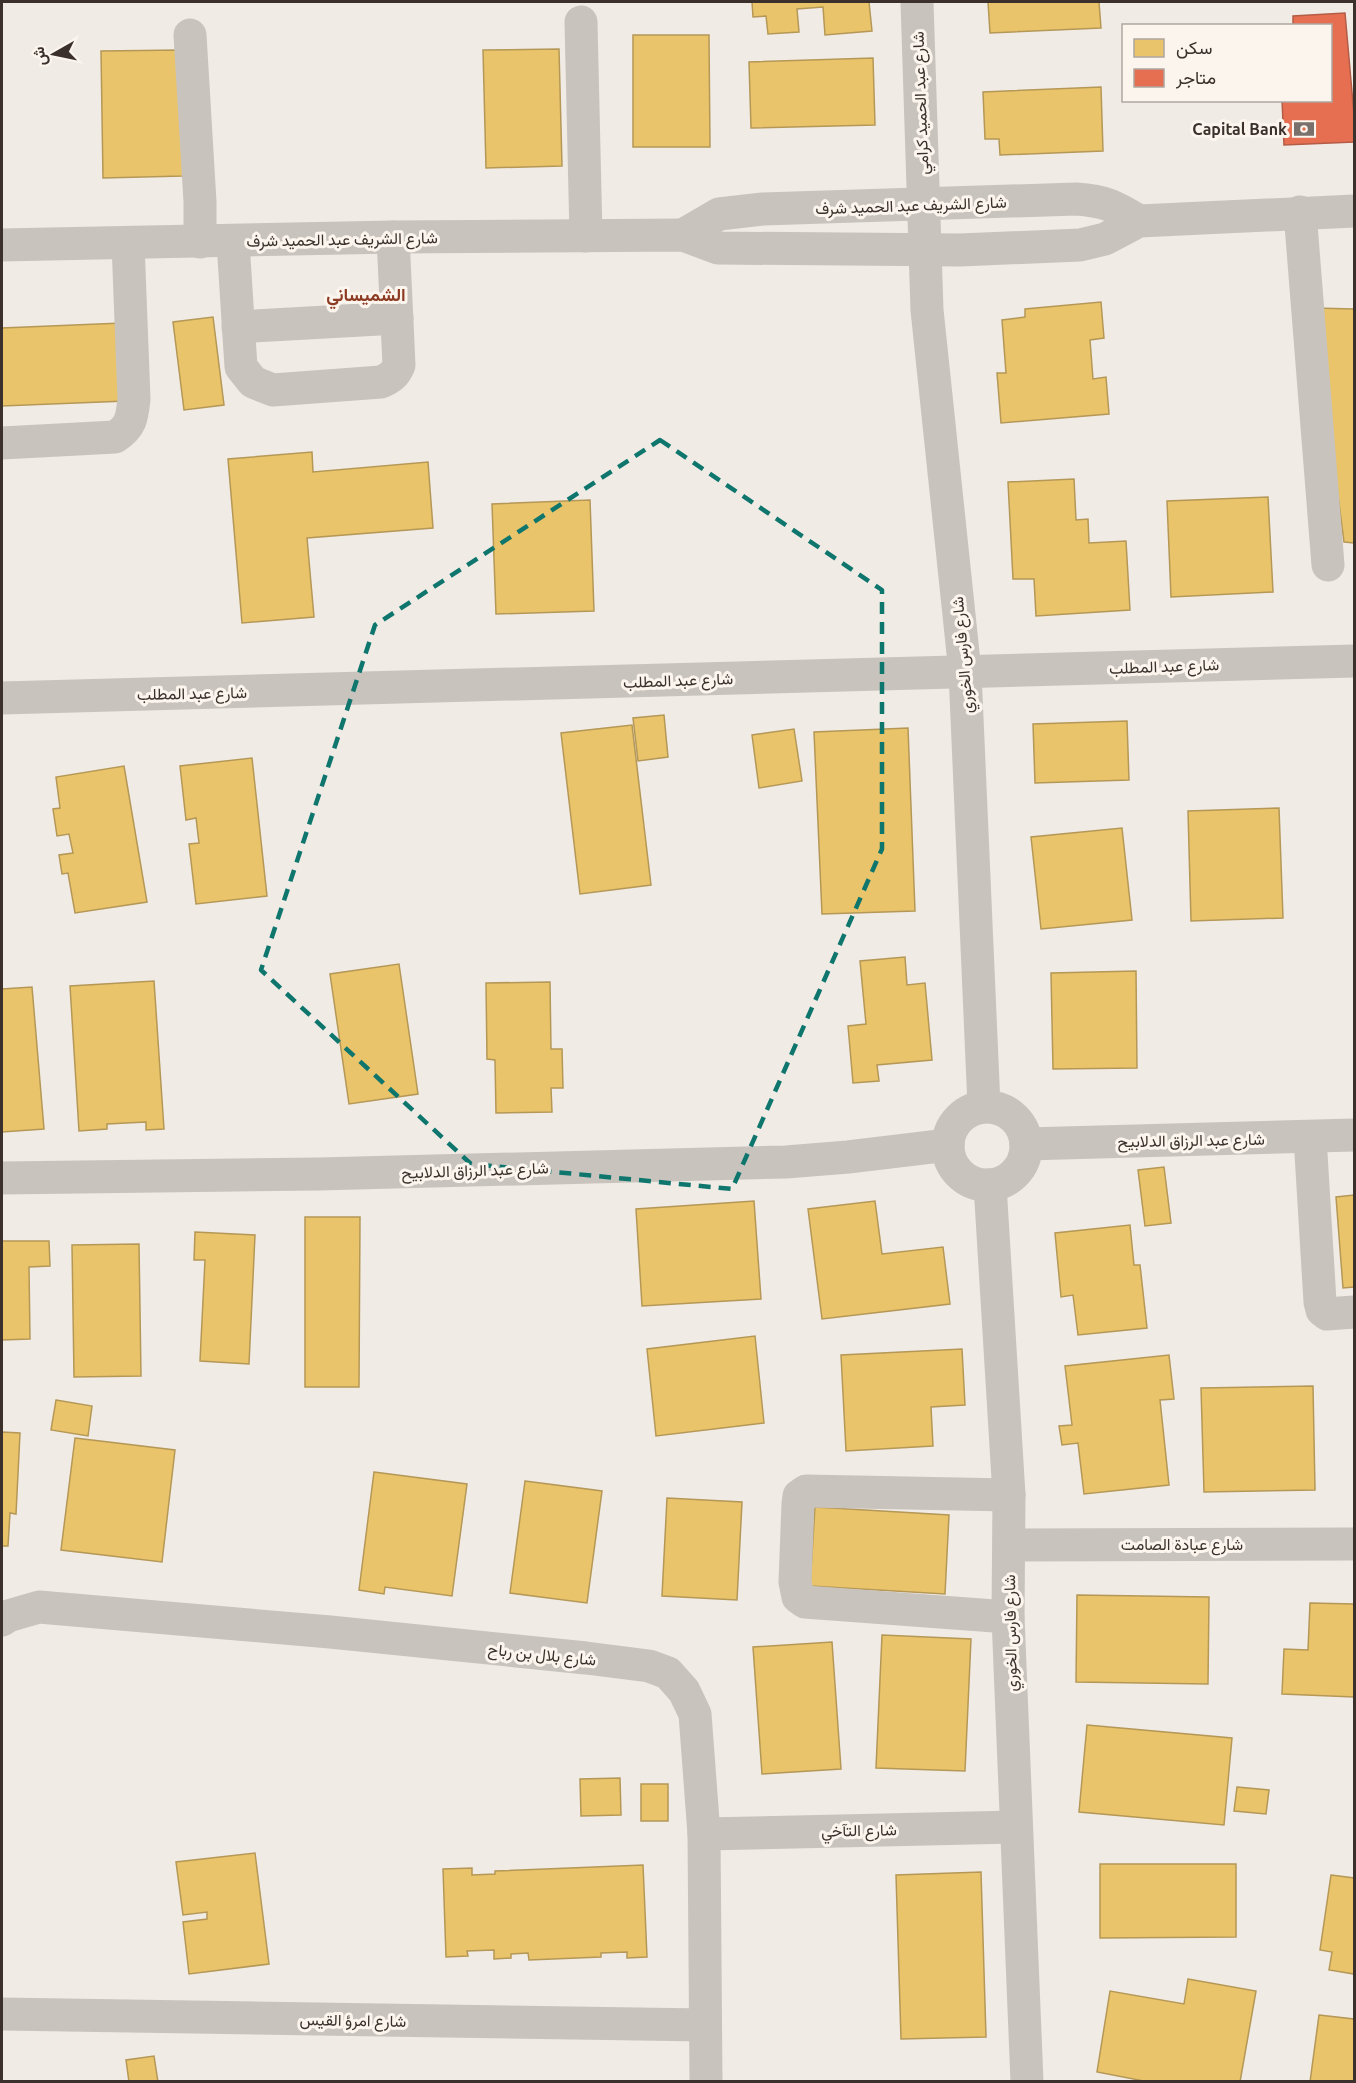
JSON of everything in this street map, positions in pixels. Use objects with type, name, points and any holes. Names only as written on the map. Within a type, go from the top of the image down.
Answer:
[{"type":"street","name":"شارع عبد الحميد كرامي","points":[[917,2],[924,204]]},
{"type":"street","points":[[580,22],[586,236]]},
{"type":"street","points":[[190,35],[200,202],[200,242]]},
{"type":"street","name":"شارع الشريف عبد الحميد شرف","points":[[683,235],[719,214],[743,211],[1076,199],[1096,200],[1115,206],[1139,221]]},
{"type":"street","name":"شارع فارس الخوري","points":[[924,204],[927,310],[965,672],[984,1106]]},
{"type":"street","name":"شارع الشريف عبد الحميد شرف","points":[[2,245],[393,237],[683,235],[718,248],[960,250],[1080,245],[1105,239],[1139,221],[1354,211]]},
{"type":"street","points":[[1300,212],[1328,565]]},
{"type":"street","points":[[233,242],[241,367],[253,382],[273,390],[381,382],[392,377],[399,365],[393,237]]},
{"type":"street","points":[[2,443],[115,437],[125,431],[132,422],[134,399],[128,243]]},
{"type":"street","points":[[238,327],[397,318]]},
{"type":"street","name":"شارع عبد المطلب","points":[[2,698],[1354,661]]},
{"type":"street","points":[[984,1106],[997,1107],[1019,1121],[1025,1133],[1026,1144],[1025,1161],[1017,1173],[1005,1182],[990,1185],[978,1184],[965,1179],[956,1170],[950,1158],[948,1145],[955,1123],[973,1109],[984,1106]]},
{"type":"street","name":"شارع عبد الرزاق الدلابيح","points":[[1026,1144],[1354,1135]]},
{"type":"street","points":[[1310,1137],[1322,1310],[1327,1314],[1354,1312]]},
{"type":"street","name":"شارع عبد الرزاق الدلابيح","points":[[2,1178],[319,1174],[786,1161],[948,1145]]},
{"type":"street","name":"شارع فارس الخوري","points":[[990,1185],[1009,1495],[1008,1617],[1027,2082]]},
{"type":"street","points":[[1008,1617],[805,1602],[798,1597],[795,1582],[798,1504],[799,1496],[806,1491],[1009,1495]]},
{"type":"street","name":"شارع عبادة الصامت","points":[[1010,1545],[1354,1544]]},
{"type":"street","name":"شارع بلال بن رباح","points":[[2,1620],[39,1606],[330,1632],[649,1666],[668,1673],[684,1691],[695,1714],[704,1834],[706,2082]]},
{"type":"street","name":"شارع التآخي","points":[[704,1834],[1015,1827]]},
{"type":"street","name":"شارع امرؤ القيس","points":[[2,2014],[704,2025]]},
{"type":"highlighted area","points":[[660,440],[882,590],[882,849],[732,1189],[471,1164],[261,970],[375,625]]},
{"type":"building: سكن","points":[[752,2],[869,2],[872,31],[825,35],[823,7],[797,9],[799,32],[768,34],[766,16],[753,17]]},
{"type":"building: سكن","points":[[988,2],[1099,2],[1101,28],[990,33]]},
{"type":"building: سكن","points":[[633,35],[709,35],[710,147],[633,147]]},
{"type":"building: سكن","points":[[559,49],[562,166],[486,168],[483,50]]},
{"type":"building: سكن","points":[[181,50],[183,176],[103,178],[101,51]]},
{"type":"building: سكن","points":[[873,58],[875,125],[751,128],[749,62]]},
{"type":"building: سكن","points":[[1101,87],[1103,151],[1000,155],[999,139],[985,139],[983,92]]},
{"type":"building: سكن","points":[[1101,302],[1104,338],[1090,340],[1093,379],[1106,377],[1109,414],[1001,423],[997,373],[1006,373],[1002,320],[1025,317],[1025,309]]},
{"type":"building: سكن","points":[[1314,308],[1354,309],[1354,543],[1344,542]]},
{"type":"building: سكن","points":[[213,317],[224,405],[184,410],[173,322]]},
{"type":"building: سكن","points":[[122,323],[126,401],[2,406],[2,328]]},
{"type":"building: سكن","points":[[312,452],[313,472],[428,462],[433,528],[307,538],[314,617],[242,623],[228,459]]},
{"type":"building: سكن","points":[[1074,479],[1076,520],[1088,519],[1089,543],[1126,541],[1130,610],[1036,616],[1034,579],[1013,579],[1008,482]]},
{"type":"building: سكن","points":[[1268,497],[1273,592],[1171,597],[1167,501]]},
{"type":"building: سكن","points":[[590,500],[594,611],[496,614],[492,504]]},
{"type":"building: سكن","points":[[664,715],[668,757],[638,761],[633,718]]},
{"type":"building: سكن","points":[[1127,721],[1129,780],[1035,783],[1033,724]]},
{"type":"building: سكن","points":[[632,725],[651,885],[580,894],[561,733]]},
{"type":"building: سكن","points":[[908,728],[915,911],[822,914],[814,732]]},
{"type":"building: سكن","points":[[794,729],[802,781],[759,788],[752,735]]},
{"type":"building: سكن","points":[[252,758],[267,896],[196,904],[189,844],[199,843],[196,818],[186,820],[180,766]]},
{"type":"building: سكن","points":[[124,766],[147,902],[75,913],[68,873],[62,874],[59,855],[73,853],[69,834],[57,836],[53,809],[60,808],[56,777]]},
{"type":"building: سكن","points":[[1279,808],[1283,918],[1191,921],[1188,811]]},
{"type":"building: سكن","points":[[1122,828],[1132,920],[1041,929],[1031,837]]},
{"type":"building: سكن","points":[[905,957],[907,985],[925,983],[932,1060],[877,1065],[879,1081],[853,1083],[848,1026],[866,1024],[860,961]]},
{"type":"building: سكن","points":[[399,964],[418,1094],[349,1104],[330,974]]},
{"type":"building: سكن","points":[[1136,971],[1137,1068],[1053,1069],[1051,973]]},
{"type":"building: سكن","points":[[154,981],[164,1129],[146,1130],[146,1122],[107,1124],[107,1129],[79,1131],[70,986]]},
{"type":"building: سكن","points":[[550,982],[551,1049],[562,1049],[563,1088],[551,1088],[552,1112],[496,1113],[495,1060],[487,1059],[486,983]]},
{"type":"building: سكن","points":[[32,987],[44,1129],[2,1132],[2,989]]},
{"type":"building: سكن","points":[[1164,1167],[1171,1223],[1145,1226],[1138,1170]]},
{"type":"building: سكن","points":[[1354,1195],[1354,1287],[1343,1288],[1336,1197]]},
{"type":"building: سكن","points":[[754,1201],[761,1299],[642,1306],[636,1209]]},
{"type":"building: سكن","points":[[875,1201],[882,1254],[943,1247],[950,1304],[822,1319],[808,1209]]},
{"type":"building: سكن","points":[[305,1217],[360,1217],[359,1387],[305,1387]]},
{"type":"building: سكن","points":[[1130,1225],[1134,1265],[1140,1265],[1147,1328],[1078,1335],[1073,1295],[1061,1297],[1055,1233]]},
{"type":"building: سكن","points":[[195,1232],[255,1235],[249,1364],[200,1361],[205,1260],[194,1260]]},
{"type":"building: سكن","points":[[2,1241],[49,1241],[50,1266],[29,1267],[30,1339],[2,1340]]},
{"type":"building: سكن","points":[[139,1244],[141,1376],[74,1377],[72,1245]]},
{"type":"building: سكن","points":[[755,1336],[764,1423],[656,1436],[647,1349]]},
{"type":"building: سكن","points":[[962,1349],[965,1405],[931,1407],[933,1446],[846,1451],[841,1355]]},
{"type":"building: سكن","points":[[1169,1355],[1174,1399],[1160,1400],[1169,1485],[1084,1494],[1078,1443],[1062,1445],[1059,1426],[1072,1425],[1065,1366]]},
{"type":"building: سكن","points":[[1313,1386],[1315,1490],[1204,1492],[1201,1388]]},
{"type":"building: سكن","points":[[56,1400],[92,1406],[88,1436],[51,1430]]},
{"type":"building: سكن","points":[[2,1432],[20,1433],[16,1514],[10,1513],[8,1546],[2,1546]]},
{"type":"building: سكن","points":[[75,1438],[175,1450],[162,1562],[61,1550]]},
{"type":"building: سكن","points":[[374,1472],[467,1484],[452,1596],[385,1587],[384,1594],[359,1590]]},
{"type":"building: سكن","points":[[525,1481],[602,1491],[587,1603],[510,1593]]},
{"type":"building: سكن","points":[[667,1498],[742,1502],[737,1600],[662,1596]]},
{"type":"building: سكن","points":[[815,1507],[949,1515],[945,1594],[810,1586]]},
{"type":"building: سكن","points":[[1077,1595],[1209,1597],[1208,1684],[1076,1682]]},
{"type":"building: سكن","points":[[1310,1603],[1354,1604],[1354,1697],[1282,1694],[1284,1649],[1308,1650]]},
{"type":"building: سكن","points":[[882,1635],[971,1639],[965,1771],[876,1768]]},
{"type":"building: سكن","points":[[832,1642],[841,1769],[762,1774],[753,1647]]},
{"type":"building: سكن","points":[[1087,1725],[1232,1738],[1224,1825],[1079,1812]]},
{"type":"building: سكن","points":[[620,1778],[621,1815],[581,1816],[580,1779]]},
{"type":"building: سكن","points":[[641,1784],[668,1784],[668,1821],[641,1821]]},
{"type":"building: سكن","points":[[1237,1787],[1269,1790],[1266,1814],[1234,1811]]},
{"type":"building: سكن","points":[[255,1853],[269,1964],[189,1974],[183,1922],[207,1919],[207,1912],[183,1915],[176,1862]]},
{"type":"building: سكن","points":[[1100,1864],[1236,1864],[1236,1937],[1100,1938]]},
{"type":"building: سكن","points":[[643,1865],[647,1957],[627,1958],[627,1952],[601,1953],[601,1957],[529,1960],[528,1953],[511,1954],[511,1958],[494,1959],[494,1950],[467,1951],[468,1956],[446,1957],[443,1869],[472,1868],[472,1875],[495,1874],[495,1871]]},
{"type":"building: سكن","points":[[981,1872],[986,2037],[901,2039],[896,1875]]},
{"type":"building: سكن","points":[[1331,1875],[1354,1878],[1354,1974],[1329,1970],[1332,1952],[1320,1950]]},
{"type":"building: سكن","points":[[1188,1979],[1256,1991],[1240,2082],[1149,2082],[1097,2072],[1110,1991],[1184,2004]]},
{"type":"building: سكن","points":[[1319,2015],[1354,2019],[1354,2082],[1310,2082]]},
{"type":"building: سكن","points":[[154,2056],[158,2082],[129,2082],[126,2060]]},
{"type":"building: متاجر","points":[[1345,13],[1354,115],[1354,142],[1284,145],[1282,102],[1332,102],[1332,24],[1293,24],[1293,16]]},
{"type":"place","name":"Capital Bank","points":[[1304,129]]},
{"type":"district","name":"الشميساني","points":[[366,294]]}]
